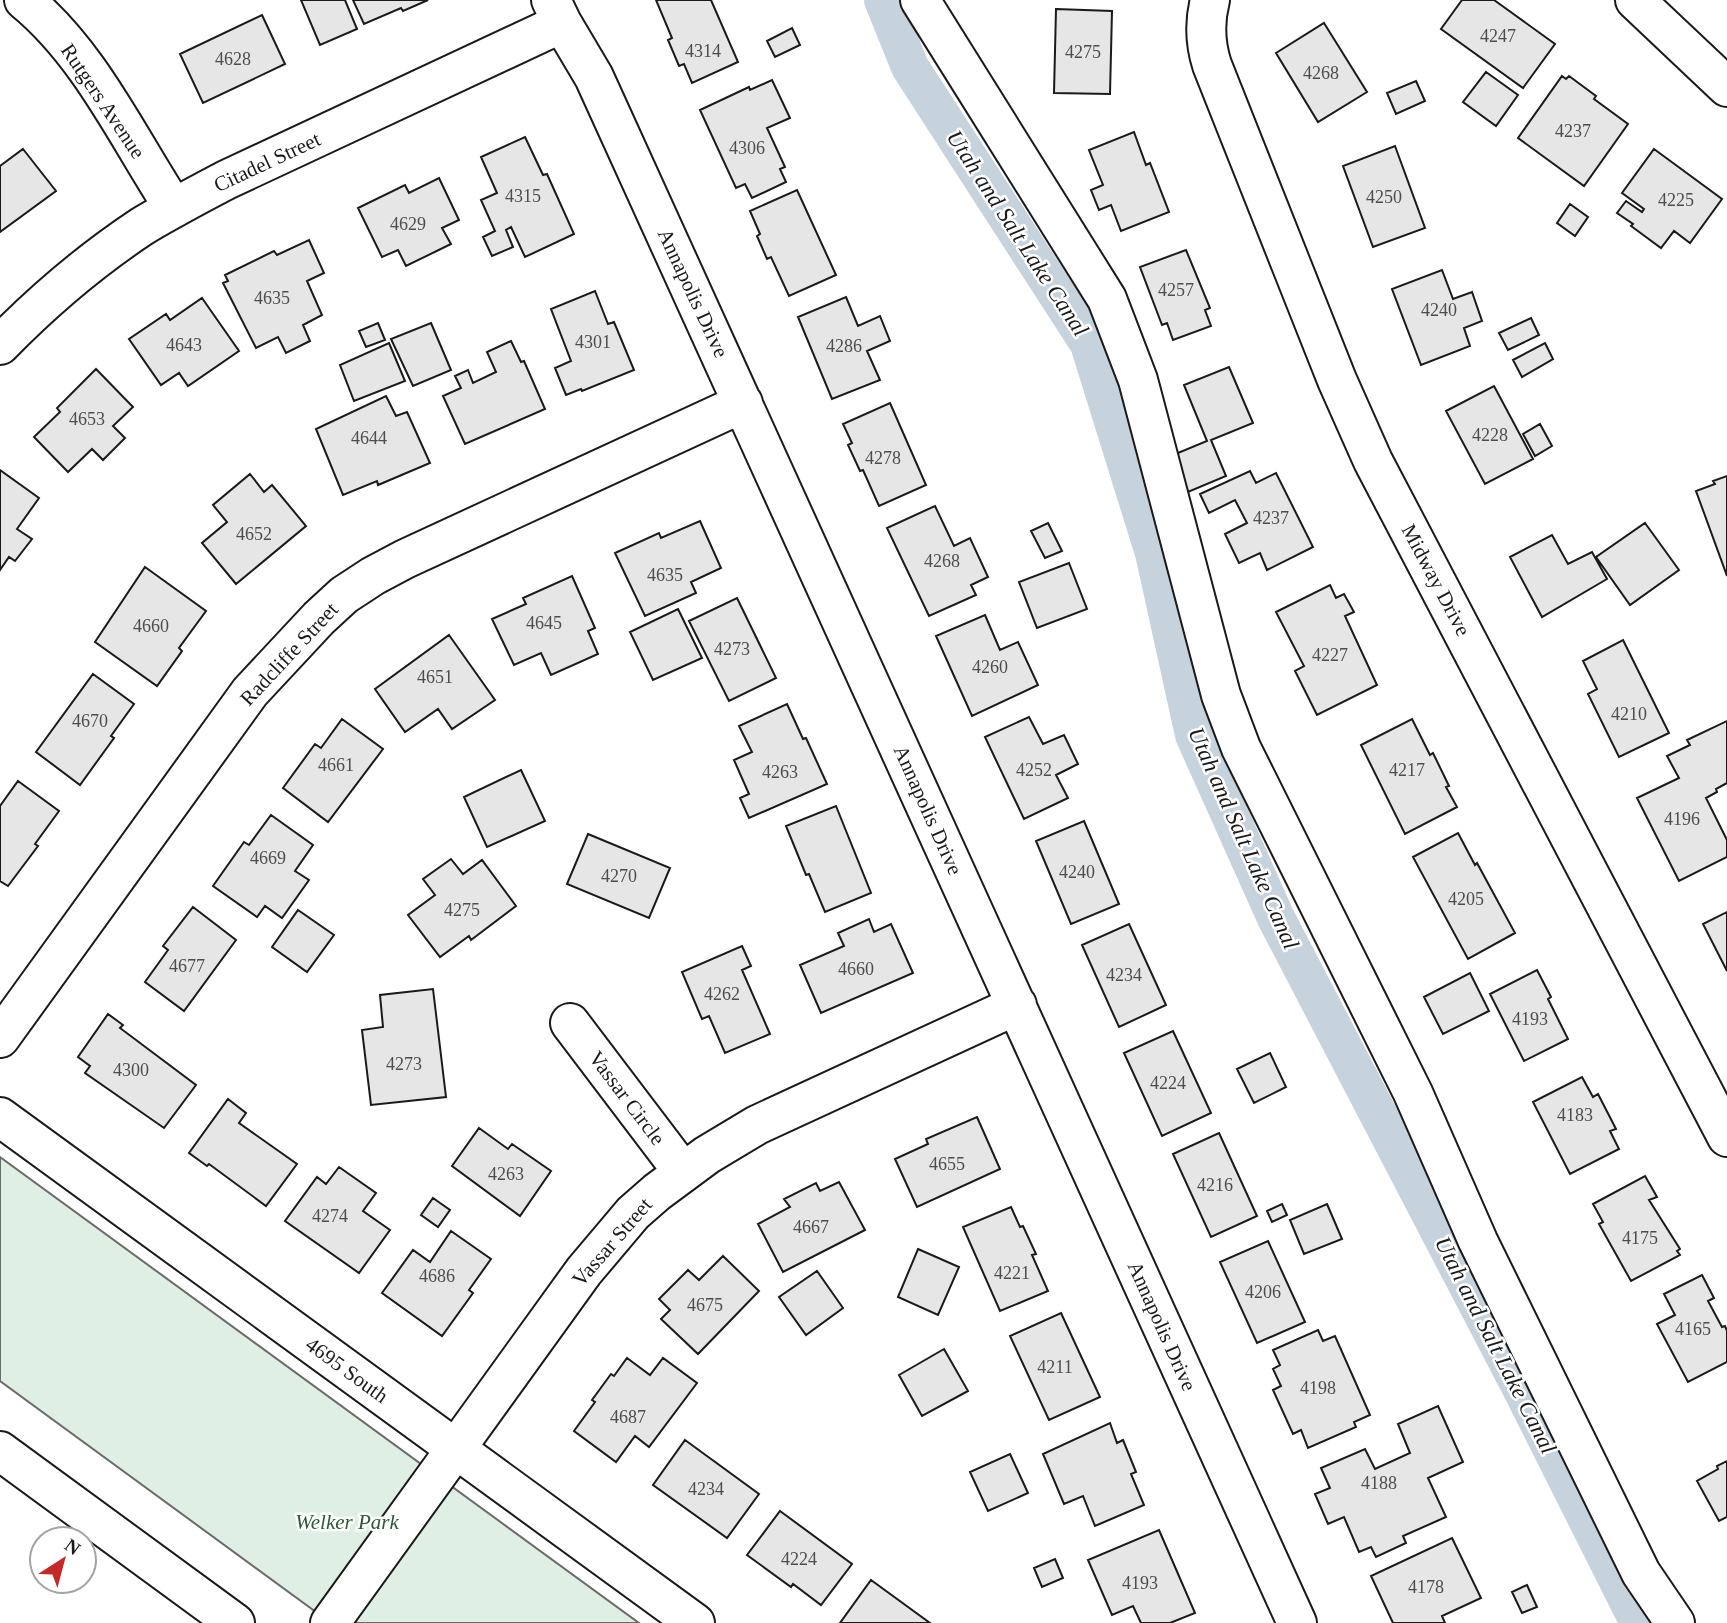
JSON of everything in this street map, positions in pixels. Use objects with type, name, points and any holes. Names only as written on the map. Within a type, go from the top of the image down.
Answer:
[{"type":"street","name":"Rutgers Avenue","points":[[24,0],[60,35],[88,69],[174,208]]},
{"type":"street","points":[[920,0],[1107,299],[1138,380],[1221,695],[1241,748],[1413,1093],[1478,1241],[1641,1573],[1675,1623]]},
{"type":"street","name":"Midway Drive","points":[[1210,0],[1205,32],[1206,48],[1212,65],[1337,380],[1373,461],[1727,1138]]},
{"type":"street","points":[[1634,0],[1727,87]]},
{"type":"street","name":"Citadel Street","points":[[0,345],[73,278],[141,228],[174,208],[557,12]]},
{"type":"street","name":"Annapolis Drive","points":[[557,12],[594,77],[1297,1623]]},
{"type":"street","name":"Radcliffe Street","points":[[0,1038],[250,692],[296,640],[344,595],[405,559],[743,403]]},
{"type":"street","name":"Vassar Street","points":[[330,1623],[609,1241],[649,1199],[731,1139],[757,1125],[1017,1005]]},
{"type":"street","name":"Vassar Circle","points":[[570,1023],[683,1172]]},
{"type":"street","name":"4695 South","points":[[0,1117],[695,1623]]},
{"type":"street","points":[[0,1451],[234,1623]]},
{"type":"green space","name":"Welker Park","points":[[0,1157],[639,1623],[331,1623],[0,1381]]},
{"type":"building","points":[[301,0],[345,0],[357,29],[320,45]]},
{"type":"building","points":[[353,0],[428,0],[364,24]]},
{"type":"building","points":[[656,0],[711,0],[738,62],[692,83],[684,64],[679,66],[668,40],[672,38]]},
{"type":"building","points":[[1462,0],[1494,0],[1555,44],[1523,88],[1441,29]]},
{"type":"building","points":[[1056,9],[1112,11],[1110,94],[1054,93]]},
{"type":"building","points":[[262,15],[285,64],[203,103],[180,54]]},
{"type":"building","points":[[1324,23],[1367,92],[1318,122],[1276,53]]},
{"type":"building","points":[[792,28],[800,45],[775,57],[767,41]]},
{"type":"building","points":[[1486,72],[1518,95],[1496,126],[1463,102]]},
{"type":"building","points":[[1562,76],[1566,79],[1569,76],[1628,124],[1584,186],[1518,138]]},
{"type":"building","points":[[772,80],[790,118],[767,128],[785,167],[780,169],[786,182],[752,198],[745,184],[736,188],[700,110],[749,87],[750,90]]},
{"type":"building","points":[[1416,81],[1425,101],[1396,114],[1387,93]]},
{"type":"building","points":[[1134,132],[1146,165],[1150,163],[1169,212],[1121,231],[1111,205],[1099,210],[1091,190],[1103,185],[1089,150]]},
{"type":"building","points":[[525,137],[543,175],[547,174],[574,234],[525,257],[511,227],[506,230],[513,247],[492,256],[483,237],[495,231],[481,200],[497,193],[481,157]]},
{"type":"building","points":[[1395,146],[1425,228],[1373,247],[1343,166]]},
{"type":"building","points":[[23,149],[56,191],[0,232],[0,166]]},
{"type":"building","points":[[1654,149],[1722,199],[1690,243],[1674,231],[1661,248],[1617,213],[1626,201],[1642,212],[1644,209],[1622,193]]},
{"type":"building","points":[[439,178],[459,220],[442,228],[451,244],[406,266],[398,250],[382,257],[358,208],[405,185],[409,193]]},
{"type":"building","points":[[797,190],[836,275],[789,296],[771,257],[767,259],[750,211]]},
{"type":"building","points":[[1570,204],[1588,217],[1575,236],[1557,223]]},
{"type":"building","points":[[309,240],[324,273],[307,281],[322,315],[303,325],[310,341],[286,353],[278,337],[256,348],[223,283],[228,281],[225,275],[274,251],[277,255]]},
{"type":"building","points":[[1186,250],[1210,308],[1205,310],[1211,326],[1173,340],[1167,323],[1162,325],[1140,267]]},
{"type":"building","points":[[1442,270],[1453,299],[1472,292],[1482,321],[1464,328],[1470,346],[1421,365],[1392,289]]},
{"type":"building","points":[[595,291],[608,324],[614,322],[634,370],[566,395],[555,368],[571,361],[551,309]]},
{"type":"building","points":[[846,297],[858,326],[880,316],[890,341],[867,351],[880,380],[832,399],[798,317]]},
{"type":"building","points":[[202,298],[239,351],[188,386],[179,373],[161,385],[129,339],[166,314],[170,320]]},
{"type":"building","points":[[1531,318],[1539,335],[1508,350],[1499,333]]},
{"type":"building","points":[[378,323],[385,340],[366,347],[359,331]]},
{"type":"building","points":[[431,323],[451,370],[413,386],[391,339]]},
{"type":"building","points":[[511,341],[521,362],[524,361],[545,409],[465,444],[443,396],[461,388],[455,376],[468,370],[473,383],[496,372],[487,352]]},
{"type":"building","points":[[389,343],[405,381],[354,401],[340,365]]},
{"type":"building","points":[[1545,343],[1553,359],[1522,377],[1513,360]]},
{"type":"building","points":[[1229,367],[1253,423],[1211,440],[1226,476],[1188,492],[1173,455],[1207,441],[1184,385]]},
{"type":"building","points":[[96,369],[133,407],[113,426],[125,438],[103,460],[92,449],[68,472],[34,437],[60,412],[57,408]]},
{"type":"building","points":[[1494,386],[1533,459],[1485,484],[1446,411]]},
{"type":"building","points":[[386,396],[396,416],[407,412],[430,463],[378,485],[377,481],[343,495],[316,429]]},
{"type":"building","points":[[890,403],[926,485],[879,506],[848,445],[852,443],[843,424]]},
{"type":"building","points":[[1540,424],[1552,446],[1535,456],[1523,434]]},
{"type":"building","points":[[0,470],[39,498],[17,529],[32,539],[15,561],[9,557],[0,570]]},
{"type":"building","points":[[1250,471],[1256,483],[1276,473],[1313,547],[1267,570],[1260,553],[1239,563],[1225,534],[1247,523],[1235,500],[1209,513],[1200,494]]},
{"type":"building","points":[[250,474],[264,492],[272,485],[306,526],[236,584],[202,543],[227,522],[213,505]]},
{"type":"building","points":[[1727,476],[1727,576],[1696,491]]},
{"type":"building","points":[[935,506],[954,546],[970,538],[988,577],[971,585],[976,595],[929,616],[887,528]]},
{"type":"building","points":[[700,521],[721,568],[691,582],[696,593],[645,616],[615,553],[659,533],[661,538]]},
{"type":"building","points":[[1048,523],[1062,551],[1045,558],[1031,531]]},
{"type":"building","points":[[1645,523],[1679,570],[1630,605],[1596,557]]},
{"type":"building","points":[[1552,535],[1568,564],[1592,552],[1607,579],[1542,617],[1510,557]]},
{"type":"building","points":[[1069,563],[1087,609],[1037,628],[1019,582]]},
{"type":"building","points":[[145,567],[206,611],[179,648],[182,651],[157,686],[95,642]]},
{"type":"building","points":[[572,576],[595,628],[588,631],[598,654],[551,675],[541,653],[514,665],[492,619],[526,604],[523,598]]},
{"type":"building","points":[[1330,585],[1336,598],[1344,594],[1354,612],[1345,616],[1377,685],[1317,715],[1295,671],[1304,666],[1276,612]]},
{"type":"building","points":[[737,598],[776,678],[729,701],[689,621]]},
{"type":"building","points":[[678,609],[702,658],[653,680],[630,632]]},
{"type":"building","points":[[985,615],[1000,650],[1018,642],[1038,685],[972,716],[936,636]]},
{"type":"building","points":[[449,635],[495,700],[452,729],[438,709],[405,732],[375,689]]},
{"type":"building","points":[[1623,640],[1669,733],[1619,757],[1588,694],[1597,689],[1583,661]]},
{"type":"building","points":[[93,674],[134,704],[111,736],[114,738],[80,785],[36,752]]},
{"type":"building","points":[[787,704],[827,784],[749,818],[740,798],[749,794],[734,760],[752,752],[739,726]]},
{"type":"building","points":[[1029,717],[1043,744],[1064,735],[1078,764],[1056,775],[1068,798],[1024,819],[985,737]]},
{"type":"building","points":[[342,719],[383,749],[328,822],[283,788],[315,744],[321,748]]},
{"type":"building","points":[[1412,719],[1430,755],[1433,753],[1457,807],[1405,834],[1361,745]]},
{"type":"building","points":[[1727,721],[1727,783],[1706,798],[1727,840],[1727,857],[1679,881],[1637,798],[1679,778],[1667,756],[1690,745],[1687,740]]},
{"type":"building","points":[[521,770],[545,821],[487,847],[464,797]]},
{"type":"building","points":[[18,781],[59,811],[35,844],[38,846],[8,886],[0,881],[0,806]]},
{"type":"building","points":[[836,806],[871,893],[825,912],[786,826]]},
{"type":"building","points":[[271,815],[313,845],[295,871],[309,880],[282,918],[265,906],[257,917],[213,886],[244,842],[249,845]]},
{"type":"building","points":[[1084,821],[1119,904],[1071,924],[1036,841]]},
{"type":"building","points":[[1458,833],[1515,933],[1468,959],[1413,857]]},
{"type":"building","points":[[588,834],[670,868],[649,918],[567,884]]},
{"type":"building","points":[[451,859],[463,874],[482,860],[516,906],[471,940],[469,936],[440,957],[408,915],[435,895],[423,879]]},
{"type":"building","points":[[193,907],[236,940],[184,1011],[145,982],[168,950],[163,946]]},
{"type":"building","points":[[298,910],[334,935],[307,972],[272,947]]},
{"type":"building","points":[[1727,912],[1727,971],[1703,924]]},
{"type":"building","points":[[869,919],[874,932],[891,924],[913,973],[821,1013],[800,965],[844,946],[838,933]]},
{"type":"building","points":[[1129,924],[1166,1005],[1119,1027],[1082,945]]},
{"type":"building","points":[[742,946],[751,966],[742,970],[770,1034],[725,1053],[709,1016],[702,1019],[682,972]]},
{"type":"building","points":[[1537,970],[1568,1039],[1524,1061],[1490,994]]},
{"type":"building","points":[[1470,973],[1489,1011],[1443,1034],[1424,997]]},
{"type":"building","points":[[433,989],[446,1097],[371,1105],[362,1030],[383,1027],[380,995]]},
{"type":"building","points":[[108,1014],[123,1025],[120,1028],[196,1085],[164,1128],[85,1073],[90,1066],[78,1057]]},
{"type":"building","points":[[1173,1031],[1211,1113],[1162,1136],[1124,1053]]},
{"type":"building","points":[[1270,1053],[1286,1087],[1254,1103],[1237,1069]]},
{"type":"building","points":[[1582,1077],[1593,1097],[1598,1094],[1616,1129],[1610,1131],[1619,1149],[1570,1174],[1533,1102]]},
{"type":"building","points":[[228,1099],[246,1113],[239,1123],[297,1164],[266,1206],[209,1164],[207,1166],[189,1153]]},
{"type":"building","points":[[977,1117],[1000,1169],[917,1207],[895,1159],[928,1144],[926,1139]]},
{"type":"building","points":[[479,1128],[508,1149],[512,1144],[551,1171],[520,1216],[452,1166]]},
{"type":"building","points":[[1219,1133],[1257,1216],[1211,1237],[1173,1154]]},
{"type":"building","points":[[339,1167],[376,1193],[363,1211],[390,1230],[359,1273],[285,1221],[317,1177],[326,1184]]},
{"type":"building","points":[[1645,1176],[1657,1197],[1649,1200],[1680,1249],[1677,1251],[1680,1255],[1631,1281],[1599,1224],[1603,1222],[1593,1204]]},
{"type":"building","points":[[839,1182],[865,1230],[783,1272],[758,1224],[790,1207],[784,1199],[816,1183],[820,1191]]},
{"type":"building","points":[[433,1198],[450,1210],[438,1227],[421,1215]]},
{"type":"building","points":[[1282,1204],[1287,1215],[1272,1222],[1267,1211]]},
{"type":"building","points":[[1327,1204],[1342,1239],[1304,1254],[1290,1220]]},
{"type":"building","points":[[1011,1207],[1036,1254],[1032,1255],[1048,1291],[1000,1311],[963,1227]]},
{"type":"building","points":[[451,1231],[491,1259],[469,1290],[473,1293],[442,1336],[382,1293],[413,1250],[430,1262]]},
{"type":"building","points":[[1268,1241],[1305,1322],[1257,1343],[1220,1262]]},
{"type":"building","points":[[918,1249],[959,1267],[938,1315],[898,1297]]},
{"type":"building","points":[[723,1256],[759,1291],[698,1354],[661,1319],[670,1310],[659,1299],[688,1270],[699,1280]]},
{"type":"building","points":[[817,1271],[843,1308],[806,1335],[779,1297]]},
{"type":"building","points":[[1702,1275],[1714,1298],[1708,1301],[1727,1331],[1727,1362],[1688,1382],[1657,1324],[1675,1315],[1664,1294]]},
{"type":"building","points":[[1061,1313],[1100,1397],[1049,1420],[1010,1336]]},
{"type":"building","points":[[1318,1330],[1323,1341],[1335,1336],[1370,1415],[1354,1422],[1356,1427],[1308,1448],[1301,1430],[1293,1434],[1273,1390],[1281,1386],[1273,1369],[1280,1365],[1273,1350]]},
{"type":"building","points":[[944,1349],[968,1391],[922,1416],[899,1375]]},
{"type":"building","points":[[627,1358],[650,1375],[663,1358],[697,1383],[649,1447],[635,1436],[616,1462],[574,1431],[595,1402],[592,1400]]},
{"type":"building","points":[[1438,1406],[1463,1462],[1428,1478],[1446,1517],[1403,1536],[1406,1543],[1376,1557],[1371,1547],[1359,1552],[1344,1517],[1328,1524],[1315,1494],[1330,1488],[1321,1468],[1365,1449],[1375,1469],[1410,1453],[1398,1424]]},
{"type":"building","points":[[1110,1423],[1117,1443],[1123,1440],[1136,1472],[1131,1474],[1144,1505],[1095,1526],[1083,1496],[1064,1504],[1043,1454]]},
{"type":"building","points":[[685,1440],[759,1494],[727,1538],[653,1485]]},
{"type":"building","points":[[1010,1454],[1028,1493],[988,1511],[970,1472]]},
{"type":"building","points":[[1727,1461],[1727,1517],[1719,1521],[1697,1481]]},
{"type":"building","points":[[780,1511],[852,1564],[821,1605],[747,1555]]},
{"type":"building","points":[[1159,1530],[1195,1613],[1170,1623],[1141,1623],[1133,1606],[1112,1615],[1088,1560]]},
{"type":"building","points":[[1452,1538],[1481,1598],[1442,1616],[1445,1623],[1393,1623],[1371,1576]]},
{"type":"building","points":[[1055,1559],[1063,1578],[1042,1587],[1034,1568]]},
{"type":"building","points":[[871,1580],[930,1623],[840,1623]]},
{"type":"building","points":[[1527,1585],[1537,1607],[1522,1613],[1512,1592]]},
{"type":"waterway","name":"Utah and Salt Lake Canal","points":[[883,0],[910,67],[1089,344],[1154,553],[1194,735],[1276,918],[1522,1390],[1639,1623]]}]
